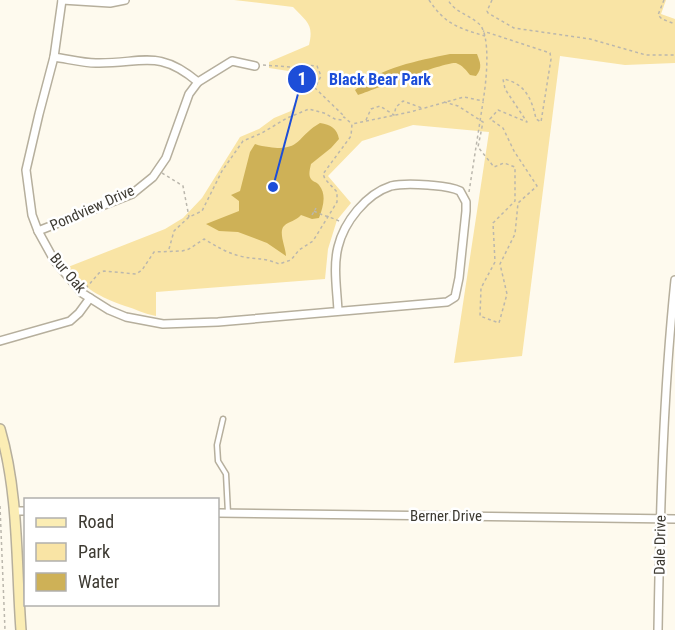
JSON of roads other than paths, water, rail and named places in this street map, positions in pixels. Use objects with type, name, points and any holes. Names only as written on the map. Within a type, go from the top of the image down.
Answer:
[{"type":"street","points":[[62,0],[110,3],[125,0]]},
{"type":"street","name":"Bur Oak","points":[[62,0],[54,57],[26,170],[32,215],[38,231],[54,260],[82,292],[126,316],[163,324],[218,322],[447,302],[454,297],[459,278],[466,211],[464,197],[460,191],[416,184],[392,186],[369,199],[347,225],[337,249],[335,263],[338,311]]},
{"type":"street","points":[[54,57],[96,63],[140,59],[161,61],[182,68],[198,82]]},
{"type":"street","name":"Pondview Drive","points":[[38,231],[132,194],[153,177],[166,158],[189,94],[198,82],[232,61],[255,66]]},
{"type":"street","name":"Dale Drive","points":[[658,630],[660,519],[669,338],[675,280]]},
{"type":"street","points":[[0,341],[70,321],[90,298]]},
{"type":"street","points":[[0,429],[8,456],[14,511],[21,630]]},
{"type":"street","points":[[14,511],[24,511]]},
{"type":"street","name":"Berner Drive","points":[[219,513],[675,519]]},
{"type":"lane","points":[[223,420],[217,445],[218,461],[225,474],[228,513]]},
{"type":"water","points":[[450,54],[477,54],[480,68],[476,76],[470,75],[456,63],[425,71],[358,95],[355,90],[388,70]]},
{"type":"water","points":[[320,123],[333,128],[339,139],[311,164],[310,177],[319,185],[323,193],[322,210],[319,218],[312,219],[301,215],[284,226],[282,236],[286,256],[267,243],[238,232],[219,231],[206,224],[239,211],[239,201],[231,195],[240,191],[250,152],[255,144],[287,147],[298,142]]},
{"type":"place","name":"Black Bear Park","points":[[273,187]]}]
